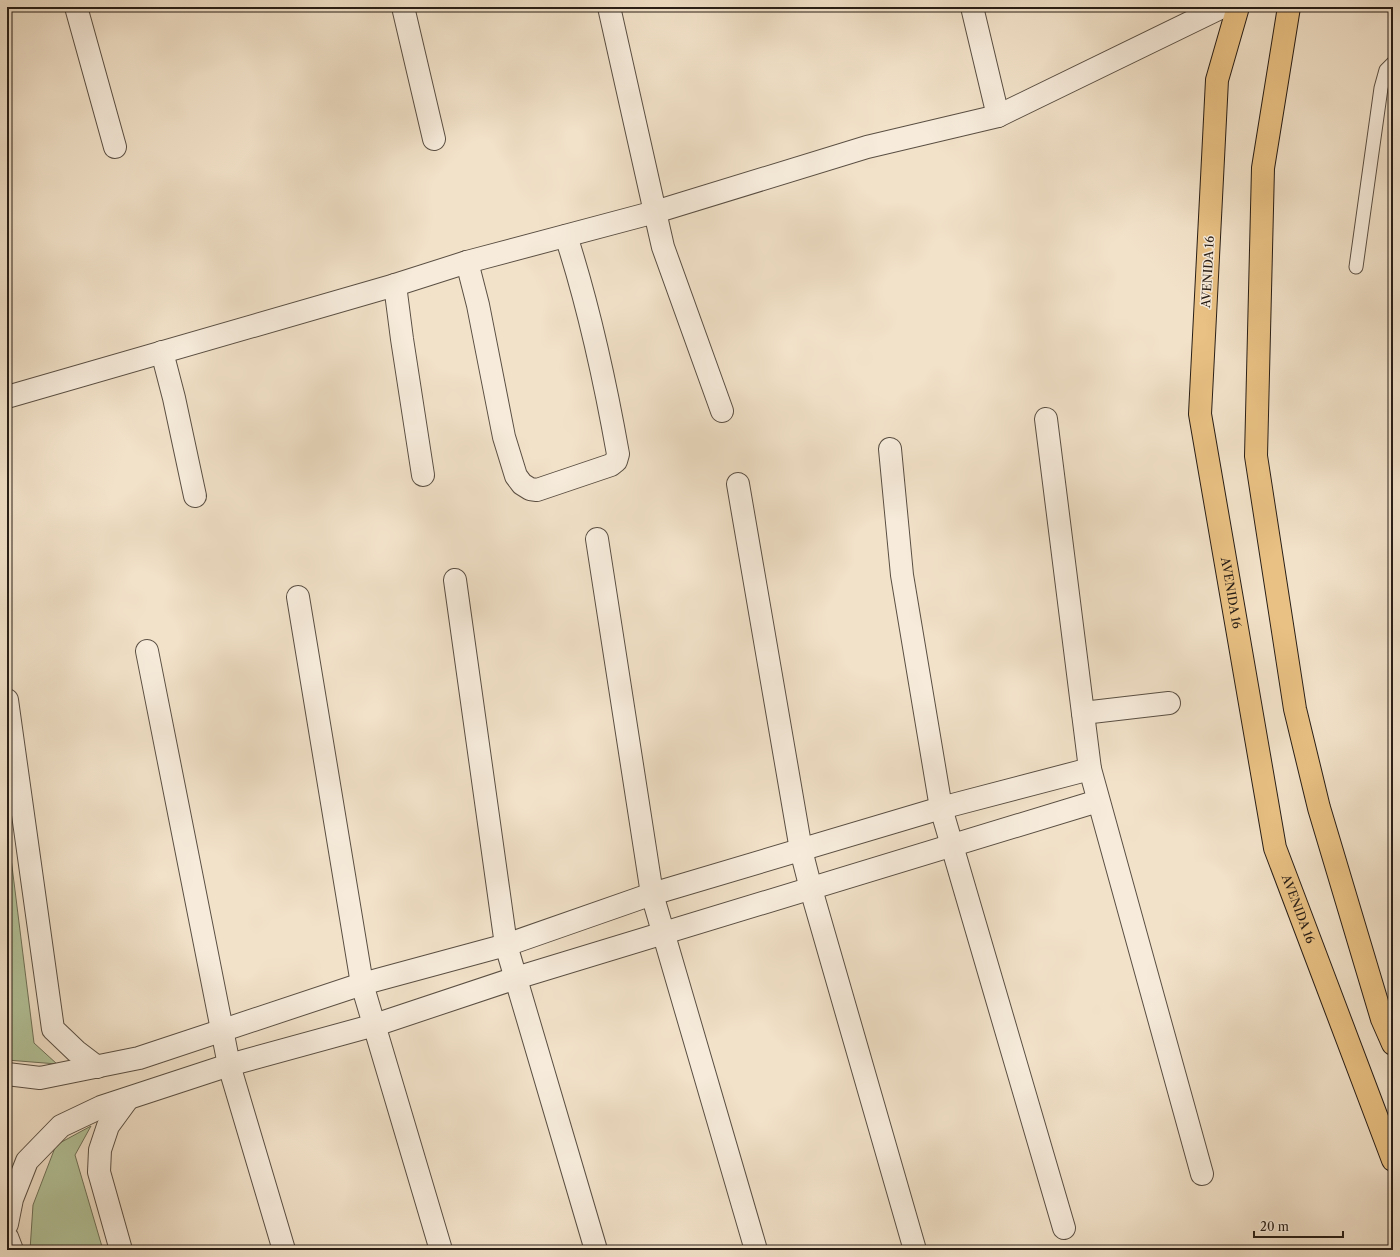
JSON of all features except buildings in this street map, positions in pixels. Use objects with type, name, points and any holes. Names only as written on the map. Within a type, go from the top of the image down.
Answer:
[{"type":"highway","name":"AVENIDA 16","points":[[1238,7],[1218,80],[1200,414],[1275,848],[1393,1160]]},
{"type":"highway","points":[[1289,7],[1263,168],[1256,456],[1294,709],[1319,808],[1388,1018],[1393,1044]]},
{"type":"street","points":[[76,7],[115,147]]},
{"type":"street","points":[[403,7],[434,139]]},
{"type":"street","points":[[609,7],[664,247],[722,411]]},
{"type":"street","points":[[972,7],[998,116]]},
{"type":"street","points":[[7,397],[395,285],[467,262],[655,212],[867,146],[998,116],[1222,7]]},
{"type":"street","points":[[467,262],[478,305],[504,437],[516,476],[522,484],[530,489],[537,490],[611,465],[616,461],[618,454],[608,399],[580,281],[566,236]]},
{"type":"street","points":[[395,285],[423,475]]},
{"type":"street","points":[[162,352],[174,398],[195,496]]},
{"type":"street","points":[[1046,419],[1090,769],[1202,1174]]},
{"type":"street","points":[[890,449],[902,575],[941,808],[1064,1228]]},
{"type":"street","points":[[738,484],[801,850],[915,1250]]},
{"type":"street","points":[[598,539],[652,894],[756,1250]]},
{"type":"street","points":[[455,580],[506,945],[596,1250]]},
{"type":"street","points":[[298,597],[362,984],[441,1250]]},
{"type":"street","points":[[147,651],[229,1065],[284,1250]]},
{"type":"street","points":[[7,700],[53,1029],[76,1051],[97,1067]]},
{"type":"street","points":[[1083,713],[1169,703]]},
{"type":"street","points":[[7,1074],[40,1078],[139,1058],[362,984],[506,945],[652,894],[941,808],[1090,769]]},
{"type":"street","points":[[7,1224],[12,1199],[26,1161],[60,1126],[102,1107],[127,1100],[229,1065],[375,1025],[516,978],[1098,801]]},
{"type":"street","points":[[121,1250],[99,1172],[100,1150],[108,1126],[127,1100]]},
{"type":"street","points":[[7,1237],[12,1250]]},
{"type":"lane","points":[[1356,267],[1381,88],[1386,70],[1393,63]]},
{"type":"green space","points":[[7,826],[34,1043],[57,1064],[7,1060]]},
{"type":"green space","points":[[91,1126],[75,1155],[103,1250],[30,1250],[33,1205],[56,1145]]}]
